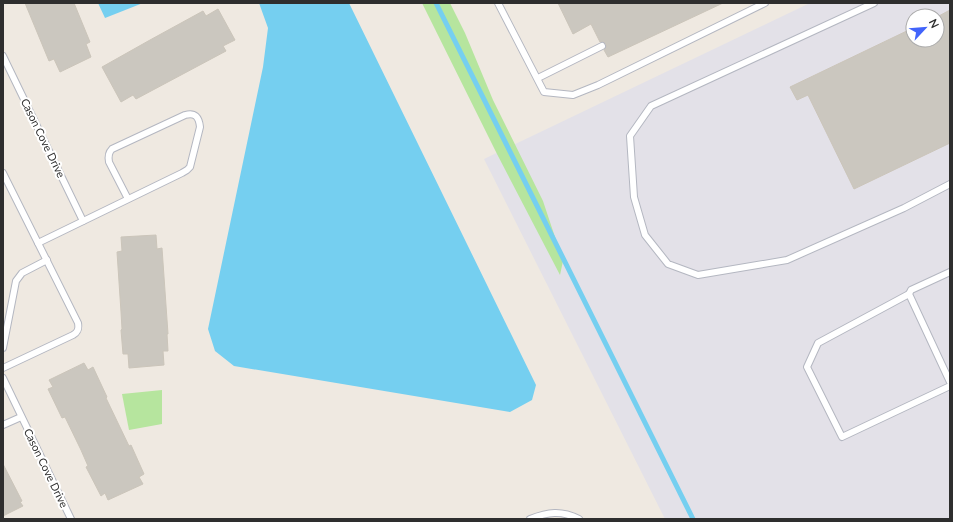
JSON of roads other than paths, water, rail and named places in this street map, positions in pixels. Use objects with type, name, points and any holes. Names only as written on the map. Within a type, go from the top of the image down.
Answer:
[{"type":"lane","points":[[498,3],[544,92],[573,95],[598,85],[765,3]]},
{"type":"lane","points":[[874,3],[650,106],[630,136],[634,197],[645,235],[668,264],[698,275],[706,274],[787,260],[904,208],[950,184]]},
{"type":"lane","points":[[538,78],[602,46]]},
{"type":"lane","name":"Cason Cove Drive","points":[[3,56],[83,221]]},
{"type":"lane","points":[[38,243],[182,173],[187,170],[192,161],[200,127],[196,116],[193,114],[185,115],[112,149],[108,158],[109,162],[128,199]]},
{"type":"lane","points":[[3,173],[78,323],[79,328],[73,335],[3,368]]},
{"type":"lane","points":[[3,348],[5,323],[18,279],[22,273],[47,260]]},
{"type":"lane","points":[[950,272],[911,290],[909,294],[818,343],[807,367],[842,437],[950,386]]},
{"type":"lane","points":[[909,294],[950,382]]},
{"type":"lane","points":[[944,368],[950,365]]},
{"type":"lane","name":"Cason Cove Drive","points":[[3,378],[70,519]]},
{"type":"lane","name":"Cason Cove Drive","points":[[3,425],[22,416]]},
{"type":"lane","points":[[530,519],[549,513],[566,513],[579,519]]},
{"type":"water","points":[[98,3],[143,3],[105,18]]},
{"type":"water","points":[[259,3],[349,3],[536,385],[532,400],[510,412],[234,366],[215,351],[208,329],[263,67],[268,28]]},
{"type":"waterway","points":[[436,3],[693,519]]}]
